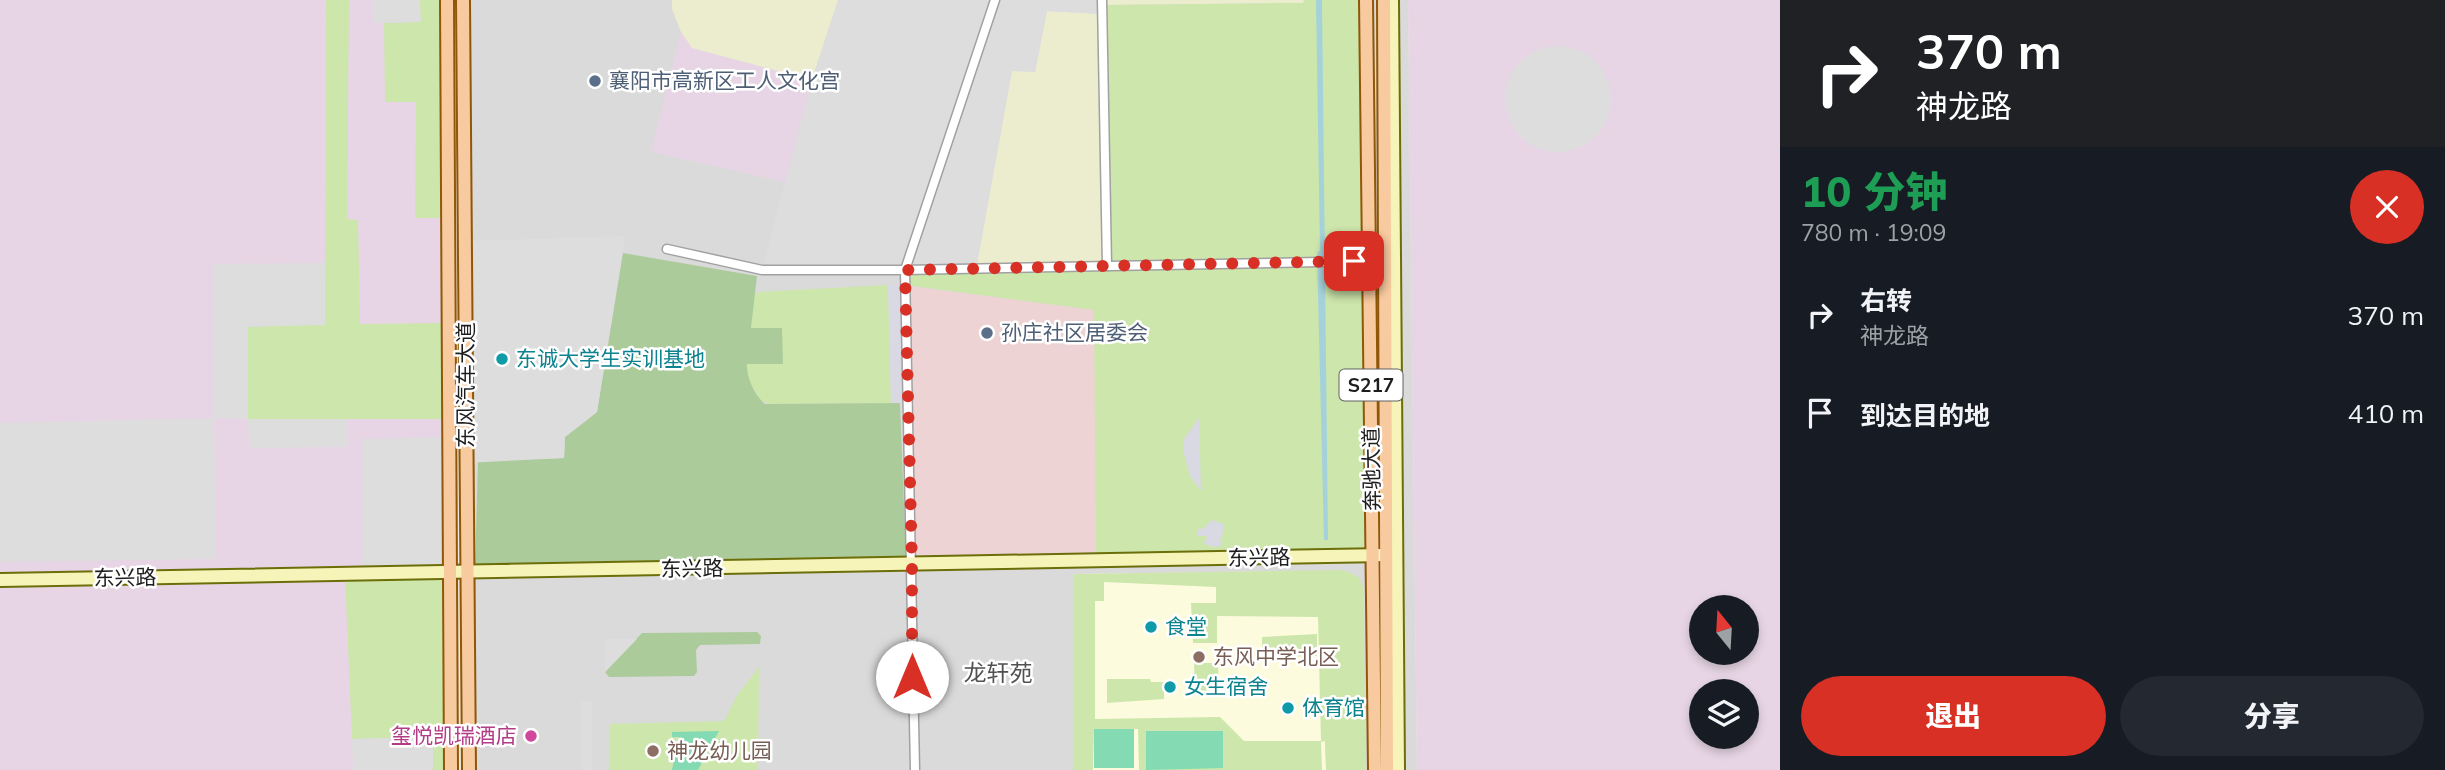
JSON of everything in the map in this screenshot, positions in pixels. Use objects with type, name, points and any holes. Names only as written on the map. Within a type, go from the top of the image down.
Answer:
[{"type":"main road","name":"东风汽车大道","points":[[447,0],[451,770]]},
{"type":"main road","name":"东风汽车大道","points":[[463,0],[469,770]]},
{"type":"main road","name":"奔驰大道","points":[[1366,0],[1369,261],[1379,555],[1391,640],[1387,770]]},
{"type":"main road","name":"奔驰大道","points":[[1375,770],[1384,0]]},
{"type":"street","points":[[915,770],[905,270],[995,0]]},
{"type":"street","points":[[1102,0],[1107,266]]},
{"type":"street","points":[[1392,0],[1391,640],[1398,770]]},
{"type":"street","points":[[667,249],[762,270],[905,270],[1369,261]]},
{"type":"street","name":"东兴路","points":[[0,580],[467,574],[1379,555]]},
{"type":"shaded area","points":[[0,0],[447,0],[451,770],[0,770]]},
{"type":"shaded area","points":[[373,0],[420,0],[421,22],[373,23]]},
{"type":"shaded area","points":[[463,0],[1408,0],[1417,770],[469,770]]},
{"type":"shaded area","points":[[838,0],[1102,0],[1102,14],[1047,11],[1035,72],[1012,71],[976,269],[762,270],[812,80]]},
{"type":"shaded area","points":[[1408,0],[1780,0],[1780,770],[1417,770]]},
{"type":"shaded area","points":[[681,32],[692,48],[812,80],[785,182],[651,152]]},
{"type":"shaded area","points":[[1558,46],[1578,50],[1596,61],[1607,79],[1611,99],[1607,119],[1596,137],[1578,148],[1558,152],[1538,148],[1520,137],[1509,119],[1505,99],[1509,79],[1520,61],[1538,50]]},
{"type":"shaded area","points":[[625,236],[597,412],[565,437],[564,458],[466,463],[465,241]]},
{"type":"shaded area","points":[[325,263],[325,325],[248,327],[248,419],[214,418],[214,264]]},
{"type":"shaded area","points":[[888,285],[905,285],[908,403],[891,403]]},
{"type":"shaded area","points":[[908,286],[1095,310],[1096,561],[912,565]]},
{"type":"shaded area","points":[[214,418],[216,559],[0,562],[0,423]]},
{"type":"shaded area","points":[[1199,418],[1201,491],[1190,476],[1183,450],[1184,439]]},
{"type":"shaded area","points":[[248,419],[347,419],[348,447],[249,448]]},
{"type":"shaded area","points":[[450,437],[450,574],[362,575],[362,439]]},
{"type":"shaded area","points":[[1212,520],[1223,524],[1224,529],[1220,541],[1222,545],[1215,547],[1204,544],[1207,536],[1197,536],[1197,529],[1203,529]]},
{"type":"shaded area","name":"东风中学北区","points":[[1321,571],[1326,770],[1074,770],[1074,574]]},
{"type":"shaded area","points":[[605,639],[637,639],[605,672]]},
{"type":"shaded area","points":[[581,702],[592,702],[592,770],[582,770]]},
{"type":"shaded area","points":[[433,737],[433,770],[353,770],[352,739]]},
{"type":"green space","points":[[326,0],[349,0],[347,219],[358,220],[360,324],[449,323],[450,419],[248,419],[248,327],[325,324]]},
{"type":"green space","points":[[420,0],[447,0],[448,218],[415,218],[416,102],[385,102],[384,23],[420,22]]},
{"type":"green space","points":[[672,0],[838,0],[812,80],[692,48],[681,32],[672,9]]},
{"type":"green space","points":[[1102,0],[1304,0],[1304,3],[1102,5]]},
{"type":"green space","points":[[1304,0],[1366,0],[1373,555],[1096,561],[1094,310],[905,285],[905,270],[1107,266],[1102,5],[1303,3]]},
{"type":"green space","points":[[1047,11],[1102,14],[1107,266],[976,269],[1012,70],[1035,72]]},
{"type":"green space","points":[[623,253],[757,276],[751,328],[782,328],[783,364],[747,364],[752,386],[765,404],[900,403],[906,557],[475,568],[478,461],[564,458],[565,437],[597,412]]},
{"type":"green space","points":[[888,285],[891,403],[771,404],[760,400],[746,376],[747,364],[783,363],[751,328],[754,296],[759,292]]},
{"type":"green space","points":[[1342,570],[1356,576],[1363,588],[1366,770],[1326,770],[1325,741],[1321,742],[1322,770],[1139,770],[1138,729],[1094,729],[1093,770],[1074,770],[1074,574]],"holes":[[[1104,582],[1216,587],[1216,603],[1191,603],[1193,643],[1217,643],[1217,616],[1318,617],[1321,741],[1244,741],[1220,717],[1095,719],[1095,601],[1104,601]]]},
{"type":"green space","points":[[450,574],[451,770],[433,770],[432,737],[352,739],[345,575]]},
{"type":"green space","points":[[757,632],[761,636],[760,644],[700,645],[696,650],[697,672],[694,676],[609,677],[605,672],[642,633]]},
{"type":"green space","points":[[1317,634],[1317,656],[1276,657],[1276,654],[1262,654],[1262,637]]},
{"type":"green space","points":[[1194,663],[1218,663],[1219,690],[1195,691]]},
{"type":"green space","points":[[759,667],[758,770],[610,770],[610,724],[724,721],[738,694]]},
{"type":"green space","points":[[1107,679],[1150,679],[1151,682],[1164,682],[1164,699],[1107,703]]},
{"type":"green space","points":[[1094,729],[1134,729],[1134,768],[1094,768]]},
{"type":"green space","points":[[719,731],[698,770],[672,770],[674,760],[670,759],[670,748],[679,743],[679,737],[672,737],[672,732]]},
{"type":"green space","points":[[1146,731],[1223,731],[1223,768],[1146,770]]},
{"type":"water","points":[[1316,0],[1322,0],[1328,540],[1324,540],[1317,253],[1320,250]]},
{"type":"place","name":"襄阳市高新区工人文化宫","points":[[595,81]]},
{"type":"place","name":"孙庄社区居委会","points":[[987,333]]},
{"type":"place","name":"东诚大学生实训基地","points":[[502,359]]},
{"type":"place","name":"食堂","points":[[1151,627]]},
{"type":"place","name":"东风中学北区","points":[[1199,657]]},
{"type":"place","name":"女生宿舍","points":[[1170,687]]},
{"type":"place","name":"体育馆","points":[[1288,708]]},
{"type":"place","name":"玺悦凯瑞酒店","points":[[531,736]]},
{"type":"place","name":"神龙幼儿园","points":[[653,751]]},
{"type":"district","name":"龙轩苑","points":[[998,673]]},
{"type":"route","points":[[912,677],[905,270],[1354,261]]}]
